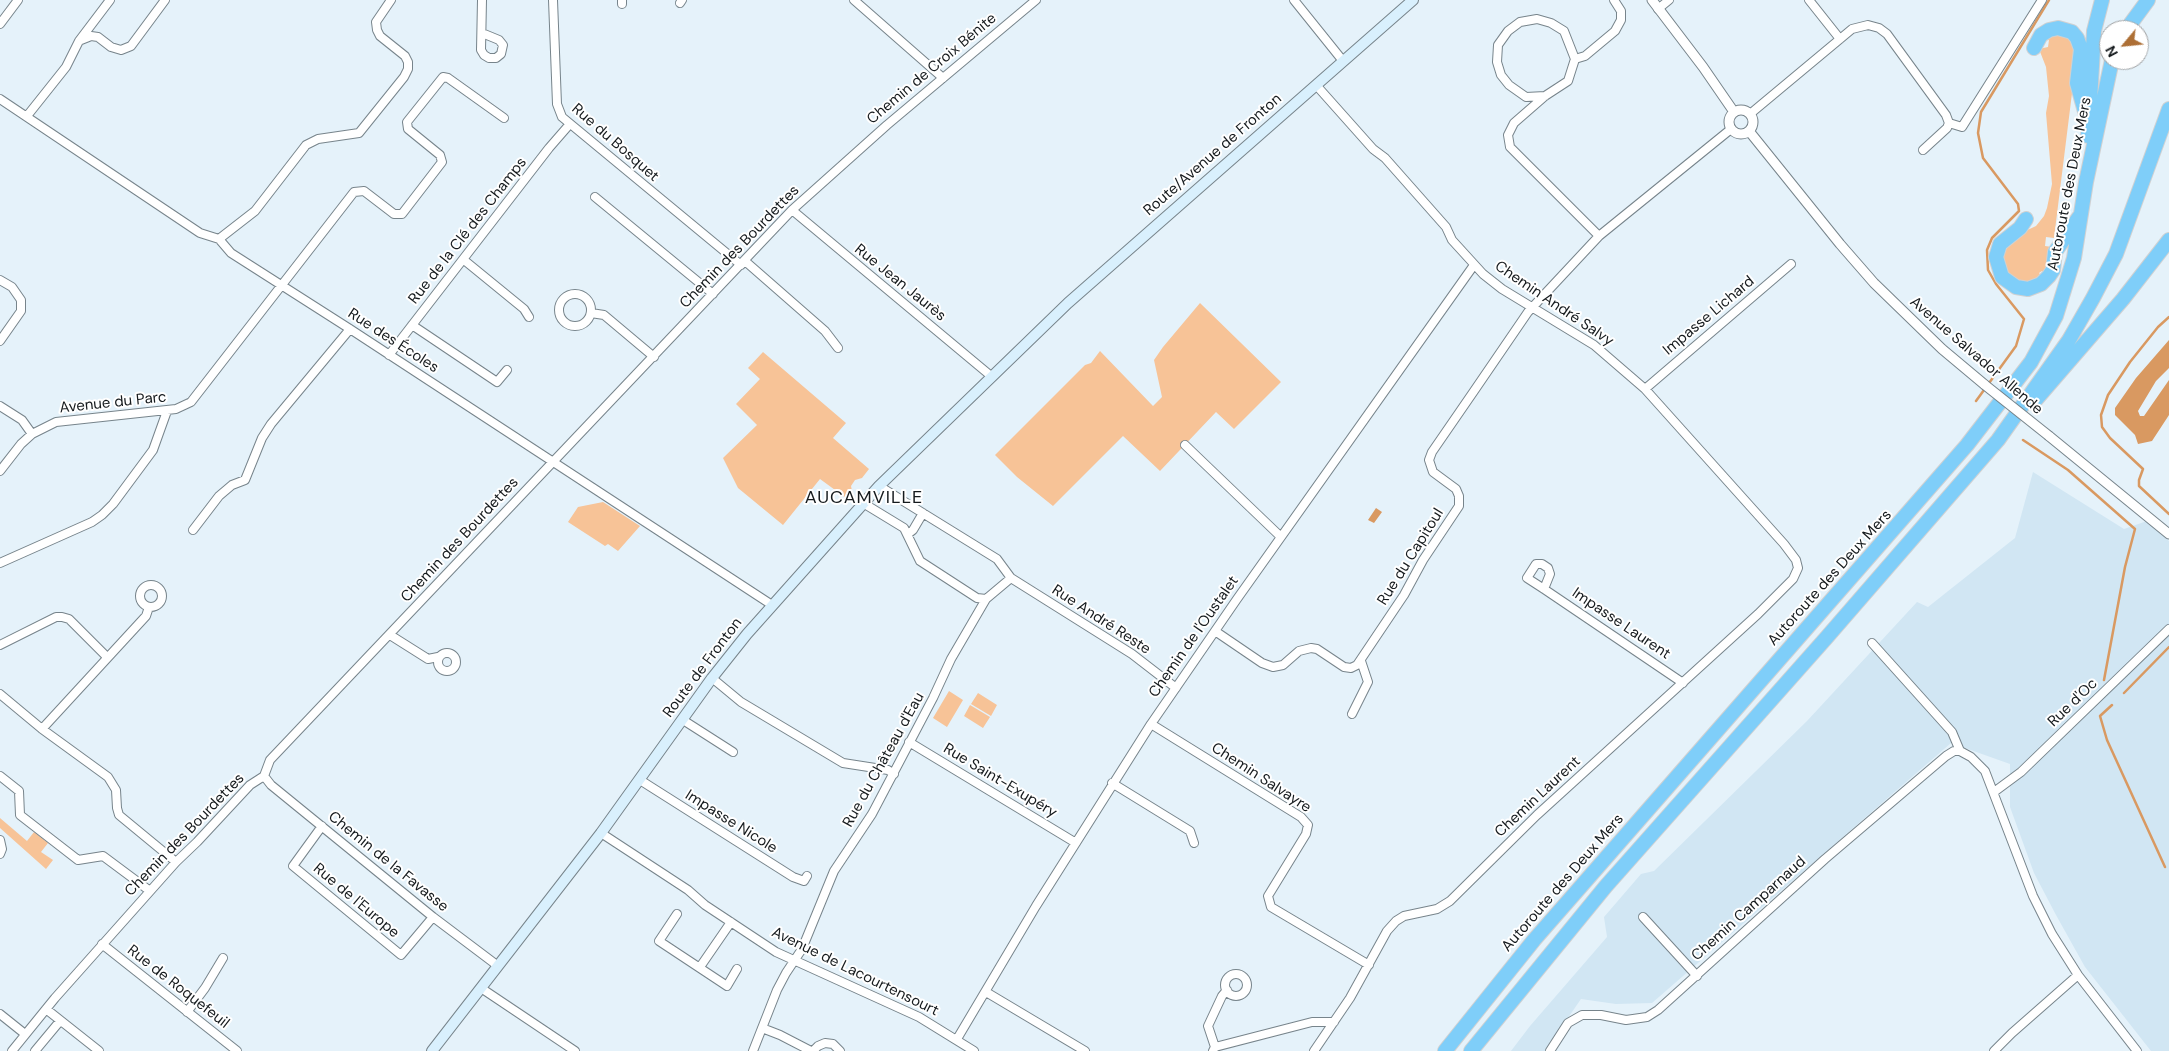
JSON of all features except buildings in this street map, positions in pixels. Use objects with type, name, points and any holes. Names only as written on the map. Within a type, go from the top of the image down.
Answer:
[{"type":"highway","points":[[2086,182],[2094,31],[2102,0]]},
{"type":"highway","points":[[2133,20],[2148,0]]},
{"type":"highway","points":[[2034,48],[2041,35],[2049,30],[2066,29],[2077,38],[2081,49],[2077,83],[2088,125]]},
{"type":"highway","name":"Autoroute des Deux Mers","points":[[1445,1051],[1534,940],[1967,445],[2011,390],[2036,354],[2056,316],[2074,258],[2086,182],[2110,70]]},
{"type":"highway","points":[[1998,440],[2069,340],[2116,254],[2169,109]]},
{"type":"highway","points":[[2026,219],[2020,228],[2000,244],[1996,257],[2002,277],[2016,287],[2028,289],[2041,284],[2049,276],[2055,252],[2081,215]]},
{"type":"highway","points":[[1471,1051],[1606,886],[1827,637],[1998,440],[2077,354],[2169,240]]},
{"type":"main road","name":"Route/Avenue de Fronton","points":[[1034,334],[1083,288],[1413,0]]},
{"type":"main road","name":"Route de Fronton","points":[[432,1051],[601,833],[712,678],[772,605],[879,486],[1034,334]]},
{"type":"street","points":[[0,24],[18,0]]},
{"type":"street","points":[[28,116],[66,67],[79,41],[110,0]]},
{"type":"street","points":[[79,41],[91,36],[98,37],[111,48],[122,50],[131,46],[165,0]]},
{"type":"street","points":[[220,239],[255,211],[306,145],[318,139],[359,133],[404,77],[408,69],[408,62],[405,56],[380,36],[377,30],[376,22],[392,0]]},
{"type":"street","points":[[482,0],[482,33]]},
{"type":"street","name":"Rue du Bosquet","points":[[553,0],[557,104],[562,117],[825,331],[838,348]]},
{"type":"street","points":[[854,0],[943,78]]},
{"type":"street","name":"Chemin de Croix Bénite","points":[[847,161],[1036,0]]},
{"type":"street","points":[[1294,0],[1343,61]]},
{"type":"street","points":[[1575,59],[1585,56],[1615,31],[1621,20],[1621,11],[1614,0]]},
{"type":"street","points":[[1652,0],[1734,112]]},
{"type":"street","points":[[1658,9],[1670,0]]},
{"type":"street","points":[[1809,0],[1840,40]]},
{"type":"street","points":[[1949,123],[1962,126],[2042,0]]},
{"type":"street","points":[[1545,96],[1526,97],[1509,85],[1501,74],[1497,62],[1498,45],[1508,32],[1520,22],[1537,19],[1551,23],[1564,31],[1575,59],[1568,81],[1545,96],[1514,123],[1508,135],[1510,146],[1599,236]]},
{"type":"street","points":[[1750,114],[1852,29],[1868,25],[1879,28],[1887,34],[1946,115],[1949,123],[1947,128],[1923,150]]},
{"type":"street","name":"Avenue du Parc","points":[[0,471],[21,444],[32,434],[56,422],[167,411],[191,402],[354,192],[364,191],[394,214],[402,214],[442,162],[440,155],[408,129],[407,122],[442,77],[448,78],[504,118]]},
{"type":"street","name":"Chemin André Salvy","points":[[1316,85],[1373,149],[1385,158],[1428,206],[1446,227],[1452,240],[1474,265],[1502,289],[1594,345],[1645,389],[1784,544],[1796,560],[1798,568]]},
{"type":"street","name":"Rue des Écoles","points":[[0,100],[28,116],[200,233],[220,239],[231,253],[772,605]]},
{"type":"street","points":[[1742,110],[1750,114],[1753,120],[1749,131],[1738,134],[1731,129],[1729,118],[1734,112],[1742,110]]},
{"type":"street","name":"Rue de la Clé des Champs","points":[[388,355],[464,260],[549,148],[570,125]]},
{"type":"street","points":[[1534,307],[1599,236],[1731,129]]},
{"type":"street","name":"Avenue Salvador Allende","points":[[1749,131],[1874,283],[1942,350],[2169,534]]},
{"type":"street","name":"Chemin des Bourdettes","points":[[102,944],[176,862],[198,842],[250,785],[264,776],[270,760],[529,486],[554,463],[792,210],[847,161]]},
{"type":"street","points":[[595,197],[713,294]]},
{"type":"street","name":"Rue Jean Jaurès","points":[[792,210],[991,376]]},
{"type":"street","points":[[464,260],[524,309],[529,317]]},
{"type":"street","name":"Impasse Lichard","points":[[1645,389],[1791,264]]},
{"type":"street","name":"Chemin de l'Oustalet","points":[[957,1039],[1112,783],[1151,724],[1474,265]]},
{"type":"street","points":[[0,280],[12,287],[21,300],[21,311],[4,328],[0,341]]},
{"type":"street","points":[[576,293],[582,295],[590,302],[592,313],[582,325],[572,326],[567,324],[560,316],[560,305],[566,296],[576,293]]},
{"type":"street","name":"Rue du Capitoul","points":[[1361,661],[1404,595],[1423,560],[1459,506],[1459,496],[1456,489],[1433,472],[1429,460],[1432,452],[1534,307]]},
{"type":"street","points":[[592,313],[604,315],[654,357]]},
{"type":"street","points":[[412,325],[497,382],[507,370]]},
{"type":"street","points":[[192,530],[219,496],[232,485],[245,480],[262,438],[271,424],[350,329]]},
{"type":"street","points":[[0,406],[22,420],[32,434]]},
{"type":"street","points":[[0,564],[92,522],[102,515],[113,504],[152,450],[167,411]]},
{"type":"street","points":[[1185,445],[1281,537]]},
{"type":"street","points":[[879,486],[997,559],[1010,578]]},
{"type":"street","points":[[863,503],[904,528],[920,561],[977,598],[986,599]]},
{"type":"street","points":[[908,534],[913,530],[923,514]]},
{"type":"street","name":"Chemin Laurent","points":[[1314,1051],[1334,1022],[1387,931],[1396,921],[1404,916],[1437,909],[1450,900],[1537,815],[1787,586],[1798,568]]},
{"type":"street","name":"Rue du Château d'Eau","points":[[753,1051],[777,990],[802,949],[834,871],[865,828],[933,698],[951,659],[986,599],[1010,578]]},
{"type":"street","name":"Rue André Reste","points":[[1010,578],[1132,654],[1176,688]]},
{"type":"street","name":"Impasse Laurent","points":[[1544,589],[1683,683]]},
{"type":"street","points":[[42,729],[146,616],[149,607]]},
{"type":"street","points":[[0,645],[56,617],[62,617],[69,619],[107,657]]},
{"type":"street","name":"Rue d'Oc","points":[[1994,792],[2021,772],[2169,629]]},
{"type":"street","points":[[1216,631],[1262,663],[1273,667],[1283,665],[1299,651],[1310,648],[1317,649],[1344,667],[1351,668],[1361,661],[1368,682],[1352,714]]},
{"type":"street","points":[[390,635],[428,659],[438,657]]},
{"type":"street","points":[[1872,643],[1952,732],[1960,751],[1971,757],[1985,771],[2033,896],[2052,934],[2078,976],[2112,1021],[2138,1051]]},
{"type":"street","points":[[712,678],[741,702],[842,763],[888,770],[894,774]]},
{"type":"street","points":[[0,694],[42,729],[108,777],[116,790],[117,808],[120,815],[176,862]]},
{"type":"street","points":[[683,720],[733,752]]},
{"type":"street","name":"Chemin Salvayre","points":[[1151,724],[1301,818],[1308,825],[1306,834],[1268,896],[1271,907],[1369,964]]},
{"type":"street","name":"Rue Saint-Exupéry","points":[[910,742],[1076,843]]},
{"type":"street","name":"Chemin Camparnaud","points":[[1550,1051],[1568,1023],[1575,1018],[1590,1014],[1626,1020],[1647,1017],[1658,1010],[1825,859],[1946,756],[1960,751]]},
{"type":"street","points":[[0,776],[19,792],[20,815],[70,855],[78,860],[103,856],[150,891]]},
{"type":"street","name":"Chemin de la Favasse","points":[[264,776],[271,785],[433,917],[498,966]]},
{"type":"street","name":"Impasse Nicole","points":[[640,780],[794,877],[804,881],[807,876]]},
{"type":"street","points":[[1112,783],[1190,830],[1194,843]]},
{"type":"street","name":"Rue de l'Europe","points":[[322,826],[293,866],[401,955],[433,917]]},
{"type":"street","name":"Avenue de Lacourtensourt","points":[[601,833],[688,890],[705,905],[776,952],[860,988],[919,1017],[974,1051]]},
{"type":"street","points":[[0,840],[2,849],[0,854]]},
{"type":"street","points":[[677,914],[659,941],[727,986],[736,969]]},
{"type":"street","points":[[1643,917],[1697,976]]},
{"type":"street","points":[[700,967],[731,922]]},
{"type":"street","points":[[12,1051],[102,944]]},
{"type":"street","name":"Rue de Roquefeuil","points":[[102,944],[238,1051]]},
{"type":"street","points":[[187,1012],[205,988],[223,958]]},
{"type":"street","points":[[1994,1051],[2078,976]]},
{"type":"street","points":[[481,988],[575,1051]]},
{"type":"street","points":[[1227,990],[1222,996],[1208,1026],[1214,1049],[1312,1022],[1334,1022]]},
{"type":"street","points":[[986,992],[1086,1051]]},
{"type":"street","points":[[46,1009],[99,1051]]},
{"type":"street","points":[[0,1014],[25,1034]]},
{"type":"street","points":[[35,1051],[60,1021]]},
{"type":"street","points":[[762,1028],[780,1034],[812,1051],[825,1043],[833,1044],[840,1051]]},
{"type":"shaded area","points":[[2055,32],[2074,39],[2076,61],[2054,238],[2046,237],[2045,246],[2052,247],[2045,273],[2042,271],[2039,273],[2042,277],[2025,284],[2006,275],[2000,253],[2019,234],[2036,226],[2044,216],[2047,208],[2052,184],[2046,113],[2049,96],[2046,67],[2039,49],[2048,47],[2049,40],[2042,41]]},
{"type":"shaded area","points":[[1200,303],[1281,382],[1234,429],[1216,412],[1160,471],[1123,436],[1053,506],[1017,477],[995,455],[1085,365],[1091,363],[1100,351],[1153,406],[1162,397],[1154,360]]},
{"type":"shaded area","points":[[2169,340],[2169,368],[2156,381],[2138,411],[2140,416],[2144,416],[2169,380],[2169,415],[2152,441],[2138,444],[2135,435],[2115,415],[2115,408],[2136,378]]},
{"type":"shaded area","points":[[763,352],[846,423],[833,438],[869,469],[862,478],[855,480],[851,486],[852,491],[846,498],[820,479],[783,525],[738,488],[723,458],[757,425],[736,404],[760,379],[748,368]]},
{"type":"shaded area","points":[[2033,472],[2124,529],[2147,521],[2169,541],[2169,1051],[2151,1051],[2085,967],[2056,915],[2034,873],[2010,807],[2010,764],[1951,743],[1652,1003],[1616,1004],[1581,999],[1545,1051],[1511,1051],[1530,1026],[1607,937],[1604,917],[1641,874],[1654,871],[1807,721],[1917,602],[1928,607],[2015,538]]},
{"type":"shaded area","points":[[603,502],[640,526],[618,551],[608,544],[605,546],[568,522],[578,507]]},
{"type":"shaded area","points":[[1376,508],[1382,512],[1374,523],[1368,520]]},
{"type":"shaded area","points":[[949,691],[963,700],[947,727],[933,718]]},
{"type":"shaded area","points":[[978,693],[997,705],[991,716],[971,704]]},
{"type":"shaded area","points":[[970,705],[990,717],[983,728],[964,716]]},
{"type":"shaded area","points":[[0,818],[27,841],[34,832],[48,843],[41,852],[53,860],[46,869],[0,828]]},
{"type":"waterway","points":[[1976,401],[2016,346],[2024,319],[1996,284],[1988,270],[1987,250],[1992,238],[2019,211],[2018,204],[1983,158],[1978,133],[1981,112],[2049,0]]},
{"type":"waterway","points":[[2169,317],[2158,327],[2130,362],[2108,395],[2101,415],[2102,427],[2110,438],[2143,469],[2139,486],[2169,514]]},
{"type":"waterway","points":[[2023,440],[2068,470],[2135,529],[2125,567],[2104,680]]},
{"type":"waterway","points":[[2124,693],[2169,647]]},
{"type":"waterway","points":[[2112,705],[2100,716],[2107,740],[2165,867]]},
{"type":"district","name":"AUCAMVILLE","points":[[864,498]]}]
